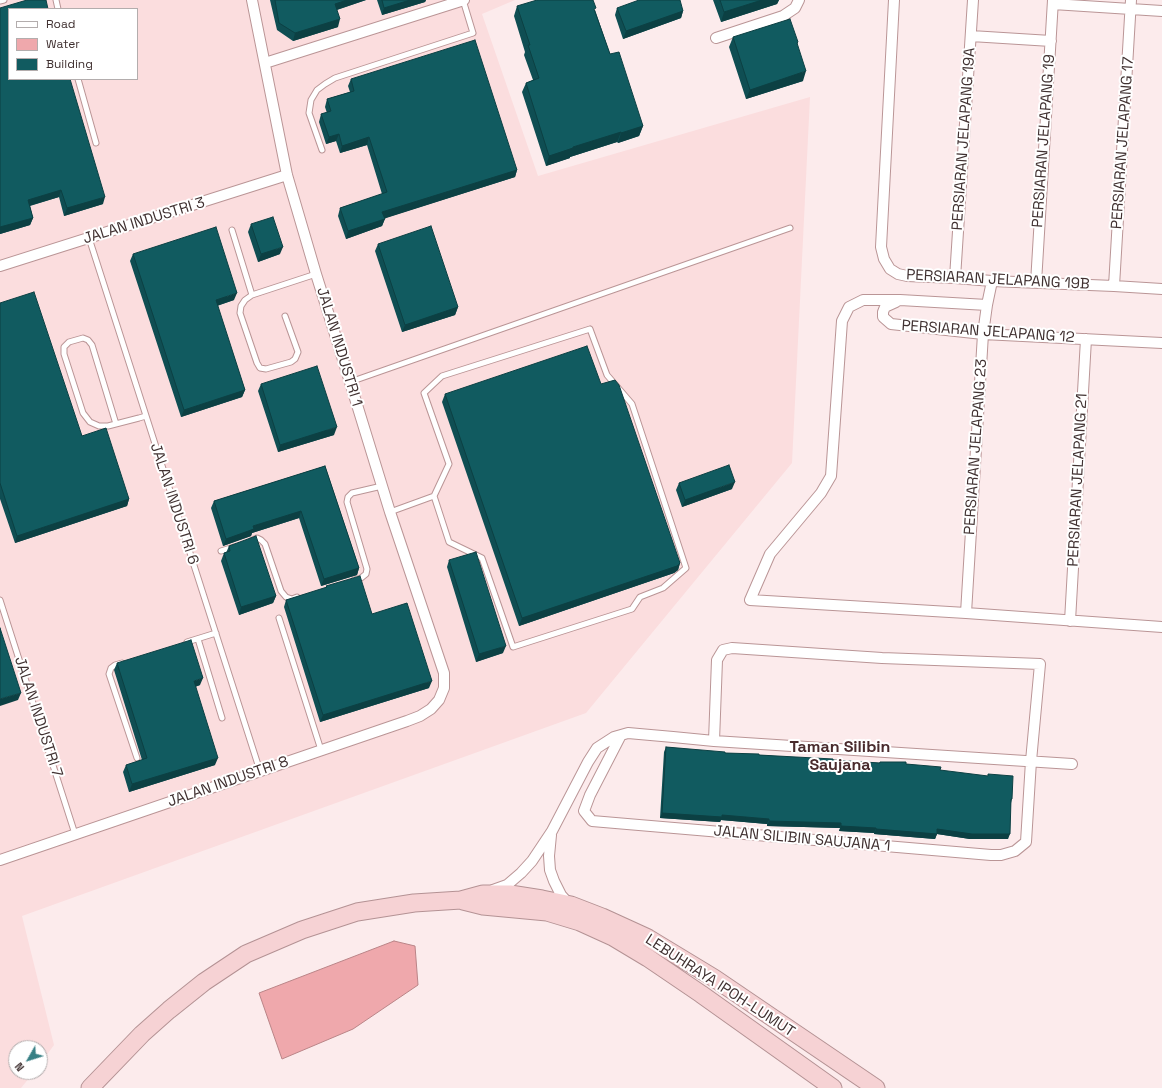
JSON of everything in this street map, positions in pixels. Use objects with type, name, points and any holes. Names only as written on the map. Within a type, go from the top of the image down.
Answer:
[{"type":"highway","name":"LEBUHRAYA IPOH-LUMUT","points":[[90,1088],[142,1034],[169,1010],[204,982],[246,954],[302,930],[357,912],[414,903],[461,900],[483,894],[510,894],[571,905],[648,938],[714,978],[876,1088]]},
{"type":"highway","name":"LEBUHRAYA IPOH-LUMUT","points":[[461,900],[483,906],[547,912],[580,922],[613,938],[648,958],[701,994],[833,1088]]},
{"type":"street","name":"JALAN INDUSTRI 1","points":[[252,0],[288,175],[316,274],[390,512],[444,673],[444,688]]},
{"type":"street","points":[[265,63],[464,0]]},
{"type":"street","points":[[716,38],[783,16],[795,8],[799,0]]},
{"type":"street","name":"PERSIARAN JELAPANG 19B","points":[[894,0],[881,247],[884,260],[890,269],[898,274],[907,276],[1162,289]]},
{"type":"street","name":"PERSIARAN JELAPANG 19A","points":[[956,278],[973,0]]},
{"type":"street","points":[[1053,2],[1131,4],[1162,11]]},
{"type":"street","name":"PERSIARAN JELAPANG 19","points":[[1036,283],[1053,2]]},
{"type":"street","name":"PERSIARAN JELAPANG 17","points":[[1114,286],[1131,4]]},
{"type":"street","points":[[971,36],[1051,41]]},
{"type":"street","name":"JALAN INDUSTRI 3","points":[[0,266],[288,175]]},
{"type":"street","name":"PERSIARAN JELAPANG 23","points":[[966,613],[983,334],[992,281]]},
{"type":"street","points":[[900,300],[863,300],[849,307],[842,321],[830,476],[821,493],[770,554],[750,600],[1162,627]]},
{"type":"street","name":"PERSIARAN JELAPANG 12","points":[[987,305],[900,300],[885,307],[883,318],[891,324],[983,334],[1162,343]]},
{"type":"street","name":"PERSIARAN JELAPANG 21","points":[[1070,621],[1086,339]]},
{"type":"street","points":[[714,742],[717,660],[723,650],[732,648],[882,658],[1040,664],[1031,761]]},
{"type":"street","name":"JALAN INDUSTRI 8","points":[[0,860],[420,716],[431,709],[439,700],[444,688]]},
{"type":"street","points":[[483,894],[507,885],[522,873],[552,832],[588,762],[597,748],[614,737],[621,735],[673,736],[714,742],[1072,764]]},
{"type":"street","name":"JALAN SILIBIN SAUJANA 1","points":[[621,735],[590,795],[584,811],[592,821],[990,855],[1001,855],[1015,851],[1026,842],[1031,761]]},
{"type":"street","points":[[552,832],[549,856],[550,870],[561,895],[571,905]]},
{"type":"lane","points":[[0,1],[4,0]]},
{"type":"lane","points":[[322,150],[309,113],[311,100],[317,90],[336,78],[473,33],[464,0]]},
{"type":"lane","points":[[78,80],[96,144]]},
{"type":"lane","points":[[350,382],[790,228]]},
{"type":"lane","points":[[232,230],[252,294]]},
{"type":"lane","name":"JALAN INDUSTRI 6","points":[[89,238],[260,771]]},
{"type":"lane","points":[[285,316],[298,352],[295,359],[291,362],[266,369],[260,368],[240,313],[241,306],[252,294],[316,274]]},
{"type":"lane","points":[[390,512],[434,496],[449,464],[424,393],[442,376],[590,329],[607,375],[632,404],[686,568],[663,588],[640,597],[632,609],[513,647],[482,558],[449,542],[434,496]]},
{"type":"lane","points":[[116,424],[92,345],[88,340],[83,338],[69,342],[64,347],[64,354],[83,413],[90,422],[99,426],[116,424],[146,416]]},
{"type":"lane","points":[[347,582],[361,578],[366,574],[367,569],[347,502],[348,497],[352,493],[382,486]]},
{"type":"lane","points":[[221,551],[257,538],[262,540],[265,544],[281,591],[286,597],[292,599],[306,595]]},
{"type":"lane","name":"JALAN INDUSTRI 7","points":[[0,600],[75,834]]},
{"type":"lane","points":[[279,618],[321,750]]},
{"type":"lane","points":[[183,644],[216,633]]},
{"type":"lane","points":[[198,639],[222,718]]},
{"type":"lane","points":[[130,660],[115,665],[111,668],[109,674],[137,758]]},
{"type":"shaded area","points":[[0,0],[515,0],[482,14],[538,176],[810,97],[792,463],[586,713],[22,916],[54,1045],[48,1053],[48,1040],[8,1040],[8,1080],[28,1080],[21,1088],[0,1088]]},
{"type":"water","points":[[394,941],[415,946],[418,985],[353,1029],[282,1059],[259,993]]},
{"type":"building","points":[[27,0],[46,0],[48,8],[8,8],[8,80],[70,80],[105,197],[67,208],[61,190],[28,200],[33,218],[0,227],[0,8]]},
{"type":"building","points":[[275,0],[347,0],[335,4],[340,19],[295,33],[279,23]]},
{"type":"building","points":[[382,0],[410,0],[384,8]]},
{"type":"building","points":[[537,0],[593,0],[596,8],[594,9],[610,54],[619,52],[643,126],[573,147],[549,156],[526,83],[539,78],[517,6]]},
{"type":"building","points":[[639,0],[680,0],[683,11],[626,31],[617,8]]},
{"type":"building","points":[[720,0],[762,0],[724,12]]},
{"type":"building","points":[[790,19],[806,71],[750,90],[733,37]]},
{"type":"building","points":[[475,40],[517,170],[382,212],[385,219],[348,231],[340,208],[387,192],[369,137],[342,146],[339,134],[329,137],[321,114],[331,111],[327,99],[354,91],[351,79]]},
{"type":"building","points":[[273,217],[283,247],[261,254],[251,224]]},
{"type":"building","points":[[431,226],[458,307],[405,325],[378,244]]},
{"type":"building","points":[[216,227],[237,293],[216,300],[245,390],[184,410],[133,254]]},
{"type":"building","points":[[34,292],[82,436],[106,428],[129,499],[17,536],[0,483],[0,303]]},
{"type":"building","points":[[587,346],[601,384],[615,380],[619,385],[680,563],[677,566],[522,618],[445,394]]},
{"type":"building","points":[[317,366],[337,427],[280,445],[261,384]]},
{"type":"building","points":[[729,465],[735,482],[685,500],[679,483]]},
{"type":"building","points":[[325,466],[359,568],[324,579],[301,511],[253,526],[254,529],[226,539],[214,501]]},
{"type":"building","points":[[256,536],[276,596],[241,607],[224,553],[230,551],[229,546]]},
{"type":"building","points":[[476,552],[506,646],[479,654],[449,560]]},
{"type":"building","points":[[360,576],[372,614],[407,603],[432,681],[323,715],[286,600]]},
{"type":"building","points":[[0,628],[21,693],[0,699]]},
{"type":"building","points":[[191,640],[203,678],[194,681],[218,758],[132,784],[126,765],[147,758],[117,663]]},
{"type":"building","points":[[666,747],[725,753],[880,763],[906,762],[906,764],[941,767],[940,770],[988,776],[988,774],[1013,776],[1010,834],[972,834],[937,829],[937,834],[841,826],[841,823],[769,821],[769,819],[722,815],[722,817],[662,813]]},
{"type":"district","name":"Taman Silibin Saujana","points":[[840,757]]}]
